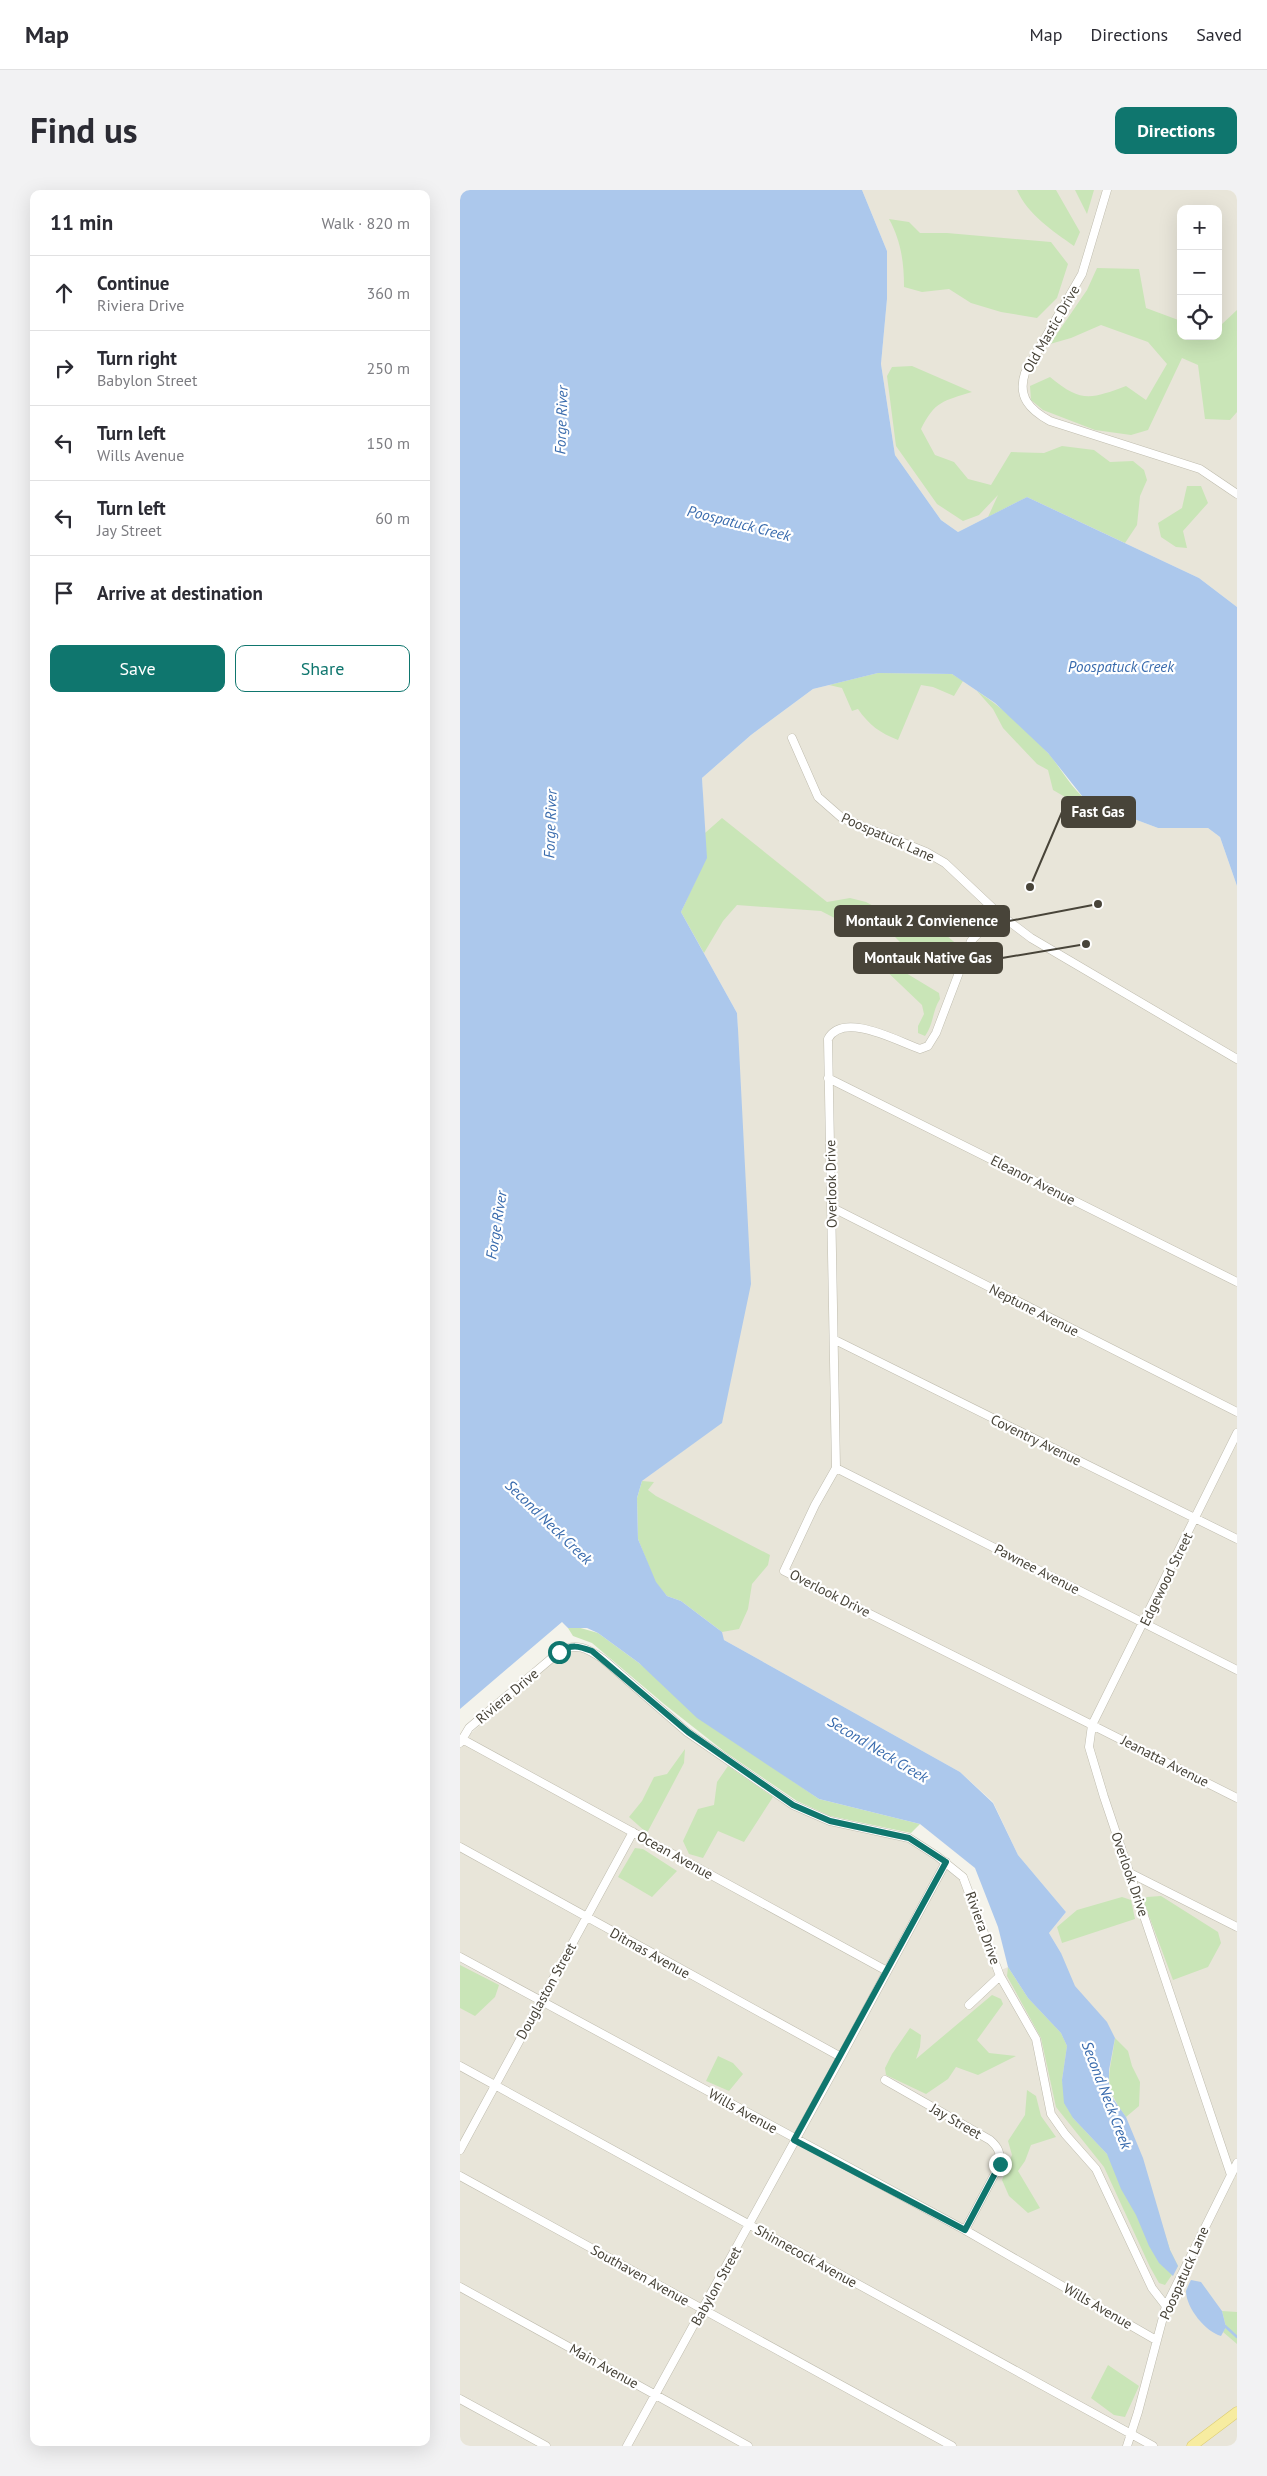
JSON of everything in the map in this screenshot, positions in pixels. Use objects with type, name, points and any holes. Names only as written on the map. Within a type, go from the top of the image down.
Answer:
[{"type":"main road","points":[[1192,2446],[1237,2412]]},
{"type":"street","name":"Old Mastic Drive","points":[[1107,190],[1082,274],[1025,373],[1022,383],[1025,401],[1037,414],[1050,421],[1200,469],[1237,494]]},
{"type":"street","name":"Poospatuck Lane","points":[[792,738],[818,797],[842,818],[922,850],[945,863],[998,913],[1038,942],[1237,1059]]},
{"type":"street","name":"Overlook Drive","points":[[998,913],[971,941],[936,1033],[928,1046],[920,1049],[858,1027],[840,1028],[832,1031],[828,1039],[836,1468],[812,1512],[784,1571],[1092,1725],[1088,1747],[1231,2175]]},
{"type":"street","name":"Eleanor Avenue","points":[[828,1078],[1237,1282]]},
{"type":"street","name":"Neptune Avenue","points":[[831,1207],[1237,1412]]},
{"type":"street","name":"Coventry Avenue","points":[[835,1340],[1237,1539]]},
{"type":"street","name":"Edgewood Street","points":[[1092,1725],[1196,1519],[1237,1433]]},
{"type":"street","name":"Pawnee Avenue","points":[[836,1468],[1237,1670]]},
{"type":"street","name":"Riviera Drive","points":[[461,1741],[469,1728],[559,1652],[576,1645],[592,1651],[603,1659],[688,1732],[793,1805],[830,1821],[909,1838],[946,1862],[963,1877],[1000,1976],[1036,2039],[1051,2114],[1065,2134],[1096,2169],[1152,2288],[1166,2306]]},
{"type":"street","name":"Jeanatta Avenue","points":[[1092,1725],[1237,1798]]},
{"type":"street","name":"Ocean Avenue","points":[[461,1741],[633,1832],[887,1971]]},
{"type":"street","name":"Douglaston Street","points":[[460,2150],[633,1832]]},
{"type":"street","name":"Ditmas Avenue","points":[[460,1847],[841,2057]]},
{"type":"street","name":"Babylon Street","points":[[627,2446],[703,2310],[946,1862]]},
{"type":"street","points":[[1130,1873],[1237,1927]]},
{"type":"street","name":"Wills Avenue","points":[[460,1957],[794,2140],[965,2230],[1156,2340]]},
{"type":"street","points":[[968,2005],[1000,1976]]},
{"type":"street","name":"Shinnecock Avenue","points":[[460,2066],[1153,2446]]},
{"type":"street","name":"Jay Street","points":[[885,2080],[990,2140],[997,2146],[1001,2155],[1000,2164],[965,2230]]},
{"type":"street","name":"Poospatuck Lane","points":[[1127,2446],[1155,2352],[1156,2340],[1166,2306],[1237,2162]]},
{"type":"street","name":"Southaven Avenue","points":[[460,2176],[952,2446]]},
{"type":"street","name":"Main Avenue","points":[[460,2287],[748,2446]]},
{"type":"street","points":[[460,2399],[546,2446]]},
{"type":"shaded area","points":[[862,190],[1237,190],[1237,607],[1199,578],[1027,497],[958,532],[941,520],[895,455],[881,364],[887,299],[887,251]]},
{"type":"shaded area","points":[[878,673],[952,674],[995,703],[1086,801],[1158,828],[1208,828],[1220,837],[1237,886],[1237,2446],[460,2446],[460,1743],[568,1647],[592,1651],[688,1732],[814,1815],[909,1838],[963,1877],[999,1971],[1008,1967],[1028,1998],[1061,1953],[1049,1933],[1066,1912],[1018,1855],[993,1802],[960,1772],[724,1640],[642,1481],[722,1422],[738,1029],[737,1013],[681,912],[706,858],[702,778],[751,735],[813,689]]},
{"type":"green space","points":[[1017,190],[1056,190],[1080,232],[1074,246],[1034,215]]},
{"type":"green space","points":[[1075,190],[1094,190],[1087,214]]},
{"type":"green space","points":[[889,219],[909,222],[920,233],[947,233],[1051,242],[1068,264],[1057,298],[1037,318],[1001,312],[971,303],[949,289],[922,292],[904,287],[901,252]]},
{"type":"green space","points":[[1097,268],[1139,269],[1146,308],[1177,320],[1177,340],[1222,340],[1222,324],[1237,310],[1237,412],[1230,420],[1205,419],[1198,365],[1182,358],[1148,430],[1131,435],[1095,430],[1043,410],[1031,400],[1030,386],[1050,377],[1078,395],[1095,396],[1126,386],[1146,400],[1167,364],[1148,342],[1101,325],[1071,338],[1050,344],[1087,290]]},
{"type":"green space","points":[[912,366],[972,392],[941,403],[931,413],[921,429],[935,455],[954,462],[968,479],[991,485],[1011,452],[1044,453],[1062,446],[1094,450],[1110,462],[1133,461],[1144,470],[1147,480],[1140,496],[1137,525],[1125,543],[1027,497],[988,517],[998,495],[979,515],[963,521],[937,504],[896,446],[887,376],[892,367]]},
{"type":"green space","points":[[1187,486],[1201,486],[1208,503],[1183,531],[1187,548],[1176,547],[1161,537],[1158,523],[1182,508]]},
{"type":"green space","points":[[878,673],[952,674],[963,681],[954,696],[933,687],[921,685],[898,740],[875,728],[858,709],[852,711],[842,688],[829,685]]},
{"type":"green space","points":[[977,691],[1024,728],[1049,754],[1077,791],[1098,806],[1085,815],[1072,801],[1053,790],[1048,770],[1037,764],[1003,728],[993,709]]},
{"type":"green space","points":[[722,818],[827,902],[850,898],[866,902],[890,915],[930,921],[961,948],[950,974],[928,966],[917,958],[869,911],[855,914],[850,926],[821,911],[737,905],[723,921],[704,953],[681,912],[706,858],[705,833]]},
{"type":"green space","points":[[858,944],[939,993],[940,999],[925,1036],[918,1033],[918,1026],[924,1014],[922,1005]]},
{"type":"green space","points":[[642,1481],[654,1482],[648,1490],[656,1496],[770,1555],[768,1565],[752,1584],[748,1609],[739,1629],[722,1632],[681,1601],[667,1596],[655,1582],[638,1539],[637,1498]]},
{"type":"green space","points":[[577,1627],[598,1633],[639,1663],[727,1736],[819,1799],[920,1824],[911,1833],[830,1816],[797,1801],[725,1752],[664,1704],[592,1643],[573,1636],[568,1628]]},
{"type":"green space","points":[[685,1749],[684,1763],[647,1833],[629,1817],[642,1801],[654,1777],[667,1774]]},
{"type":"green space","points":[[728,1766],[773,1797],[744,1842],[718,1831],[703,1858],[689,1854],[683,1841],[698,1809],[714,1805],[717,1782]]},
{"type":"green space","points":[[635,1848],[643,1849],[677,1871],[652,1897],[618,1877]]},
{"type":"green space","points":[[1161,1896],[1218,1932],[1221,1943],[1208,1967],[1173,1980],[1143,1900],[1147,1897]]},
{"type":"green space","points":[[1122,1897],[1131,1900],[1135,1919],[1062,1943],[1057,1927],[1077,1910]]},
{"type":"green space","points":[[460,1965],[499,1985],[495,1997],[475,2016],[460,2008]]},
{"type":"green space","points":[[1008,1967],[1028,1998],[1061,2033],[1067,2046],[1062,2080],[1073,2118],[1107,2154],[1160,2219],[1170,2250],[1178,2266],[1165,2285],[1159,2283],[1150,2267],[1104,2167],[1056,2107],[1041,2038],[1007,1976]]},
{"type":"green space","points":[[992,1995],[1001,1999],[1003,2004],[977,2040],[989,2053],[1016,2056],[978,2075],[956,2067],[948,2079],[926,2094],[886,2075],[885,2068],[892,2054],[910,2028],[921,2035],[916,2059]]},
{"type":"green space","points":[[1115,2038],[1128,2051],[1132,2066],[1140,2082],[1139,2106],[1126,2117],[1113,2096],[1110,2087],[1109,2079]]},
{"type":"green space","points":[[718,2056],[733,2063],[743,2074],[729,2091],[706,2081]]},
{"type":"green space","points":[[1027,2090],[1036,2096],[1041,2116],[1056,2137],[1031,2145],[1025,2161],[1018,2171],[1040,2208],[1028,2213],[1009,2196],[1002,2180],[1012,2155],[1008,2141],[1025,2115]]},
{"type":"green space","points":[[1222,2311],[1237,2312],[1237,2344],[1223,2332],[1226,2327]]},
{"type":"green space","points":[[1108,2365],[1139,2386],[1125,2417],[1114,2415],[1091,2398]]},
{"type":"water","points":[[460,190],[862,190],[887,251],[887,299],[881,364],[895,455],[941,520],[958,532],[1027,497],[1199,578],[1237,607],[1237,886],[1220,837],[1208,828],[1158,828],[1086,801],[1048,753],[995,703],[952,674],[878,673],[813,689],[751,735],[702,778],[707,858],[681,912],[737,1013],[751,1284],[722,1423],[642,1481],[637,1498],[638,1539],[656,1582],[667,1596],[681,1601],[722,1632],[724,1640],[960,1772],[993,1803],[1018,1855],[1066,1912],[1049,1933],[1061,1953],[1075,1986],[1107,2022],[1115,2038],[1109,2070],[1109,2087],[1114,2100],[1126,2117],[1143,2158],[1170,2250],[1178,2266],[1173,2276],[1159,2263],[1149,2246],[1136,2215],[1121,2189],[1107,2154],[1073,2118],[1064,2103],[1062,2080],[1067,2046],[1061,2033],[1028,1998],[1008,1967],[998,1927],[975,1868],[920,1824],[819,1799],[697,1718],[639,1663],[598,1633],[587,1628],[568,1628],[562,1622],[460,1709]]},
{"type":"water","points":[[1191,2280],[1201,2282],[1222,2311],[1226,2327],[1221,2336],[1209,2330],[1189,2305],[1186,2291]]},
{"type":"waterway","name":"Second Neck Creek","points":[[1225,2326],[1237,2337]]},
{"type":"place","name":"Fast Gas","points":[[1030,887]]},
{"type":"place","name":"Montauk 2 Convienence","points":[[1098,904]]},
{"type":"place","name":"Montauk Native Gas","points":[[1086,944]]},
{"type":"route","points":[[559,1652],[576,1645],[592,1651],[688,1732],[793,1805],[830,1821],[909,1838],[946,1862],[794,2140],[965,2230],[1000,2164]]},
{"type":"water label","name":"Forge River","points":[[561,420]]},
{"type":"water label","name":"Poospatuck Creek","points":[[739,523]]},
{"type":"water label","name":"Poospatuck Creek","points":[[1121,666]]},
{"type":"water label","name":"Forge River","points":[[550,824]]},
{"type":"water label","name":"Forge River","points":[[496,1225]]}]
